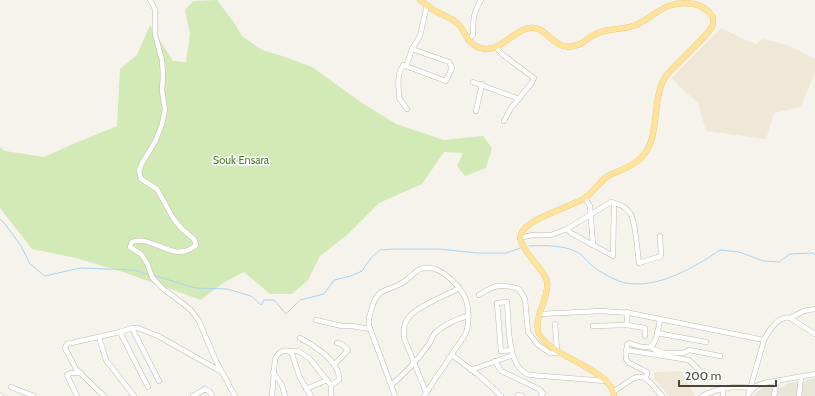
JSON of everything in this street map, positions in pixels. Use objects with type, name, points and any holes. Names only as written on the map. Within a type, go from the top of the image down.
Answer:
[{"type":"main road","points":[[420,0],[427,6],[452,18],[458,23],[468,40],[474,45],[486,49],[496,47],[520,32],[533,28],[542,31],[558,44],[572,46],[579,45],[598,32],[626,28],[635,25],[666,6],[676,3],[698,5],[705,8],[713,17],[713,25],[710,31],[664,79],[659,96],[652,141],[645,154],[630,166],[608,176],[585,198],[532,223],[523,230],[520,238],[529,255],[544,273],[547,283],[546,295],[537,328],[539,333],[550,346],[606,381],[613,394]]},
{"type":"street","points":[[150,0],[155,9],[155,34],[162,60],[162,91],[165,108],[162,124],[156,140],[139,171],[141,179],[157,189],[172,218],[194,239],[196,245],[191,250],[184,252],[175,251],[142,241],[132,242],[130,247],[134,251],[141,254],[147,263],[152,277],[161,287],[192,311],[199,321],[216,361],[235,396]]},
{"type":"street","points":[[468,40],[473,35],[472,21],[475,10],[481,0]]},
{"type":"street","points":[[407,109],[399,98],[400,69],[406,64],[412,49],[420,36],[427,6]]},
{"type":"street","points":[[496,47],[503,56],[534,78],[511,108],[504,120]]},
{"type":"street","points":[[403,65],[446,81],[452,68],[449,62],[412,49]]},
{"type":"street","points":[[474,82],[519,99]]},
{"type":"street","points":[[476,111],[482,84]]},
{"type":"street","points":[[585,198],[590,206],[593,245]]},
{"type":"street","points":[[520,238],[532,235],[551,235],[567,229],[611,202],[622,205],[630,213],[634,222],[639,263],[661,256],[660,236]]},
{"type":"street","points":[[567,229],[613,256],[614,203]]},
{"type":"street","points":[[396,396],[390,385],[370,329],[369,320],[375,297],[378,294],[405,281],[420,269],[426,268],[436,269],[450,277],[462,291],[467,303],[468,316],[466,333],[425,394]]},
{"type":"street","points":[[479,295],[489,288],[497,285],[509,285],[519,289],[525,299],[528,332],[538,345],[550,352],[556,353],[555,324]]},
{"type":"street","points":[[425,394],[404,338],[403,331],[408,318],[415,311],[459,288]]},
{"type":"street","points":[[512,353],[501,351],[497,303],[507,302],[512,353],[522,371],[530,375],[606,381]]},
{"type":"street","points":[[790,318],[804,310],[815,309]]},
{"type":"street","points":[[627,312],[627,325]]},
{"type":"street","points":[[540,314],[627,312],[660,320],[764,340]]},
{"type":"street","points":[[390,385],[399,379],[414,363],[430,343],[434,334],[451,322],[468,316]]},
{"type":"street","points":[[748,395],[764,340],[767,334],[782,318],[790,318],[815,334]]},
{"type":"street","points":[[316,320],[342,326],[370,329]]},
{"type":"street","points":[[651,347],[656,342],[660,320]]},
{"type":"street","points":[[593,326],[627,325],[645,328],[645,336]]},
{"type":"street","points":[[104,396],[76,369],[64,348],[67,344],[132,328],[138,328],[158,336],[223,373]]},
{"type":"street","points":[[132,328],[159,381]]},
{"type":"street","points":[[120,332],[148,387]]},
{"type":"street","points":[[657,333],[706,342]]},
{"type":"street","points":[[99,337],[106,360],[134,396]]},
{"type":"street","points":[[300,338],[323,352],[334,365],[339,374],[339,380],[331,385]]},
{"type":"street","points":[[334,365],[348,350],[341,344],[337,343]]},
{"type":"street","points":[[645,378],[647,372],[632,365],[626,359],[626,350],[629,343],[643,347],[651,347],[664,353],[683,353],[689,350],[720,356]]},
{"type":"street","points":[[626,350],[689,360],[701,372]]},
{"type":"street","points":[[272,396],[275,359],[277,354],[283,351],[298,351],[309,358],[331,385],[331,396]]},
{"type":"street","points":[[290,351],[300,378],[311,396]]},
{"type":"street","points":[[471,370],[512,353]]},
{"type":"street","points":[[452,355],[502,396]]},
{"type":"street","points":[[495,361],[502,371],[539,389],[543,393],[542,396]]},
{"type":"street","points":[[273,372],[282,385],[285,396]]},
{"type":"street","points":[[77,396],[67,375],[70,373],[81,373]]},
{"type":"street","points":[[748,395],[760,384],[815,374]]},
{"type":"street","points":[[613,394],[632,379],[637,377],[649,380],[662,396]]},
{"type":"street","points":[[799,396],[800,377]]},
{"type":"street","points":[[306,389],[327,380]]},
{"type":"street","points":[[774,396],[777,381]]},
{"type":"street","points":[[702,396],[742,386],[750,388]]},
{"type":"street","points":[[11,387],[34,396]]},
{"type":"street","points":[[194,396],[204,389],[210,392],[212,396]]},
{"type":"street","points":[[723,390],[723,396]]},
{"type":"shaded area","points":[[721,28],[756,44],[763,39],[790,46],[815,59],[815,71],[801,107],[774,113],[766,139],[706,131],[698,103],[672,78]]},
{"type":"shaded area","points":[[681,371],[695,396],[669,396],[655,380],[654,373]]},
{"type":"shaded area","points":[[815,378],[815,396],[754,396],[763,387],[773,385],[782,388],[786,384],[798,381],[800,383],[805,382],[806,380]]},
{"type":"green space","name":"Souk Ensara","points":[[217,0],[242,36],[262,50],[312,67],[362,103],[396,124],[444,140],[483,136],[492,148],[486,168],[465,176],[457,166],[463,153],[444,152],[422,184],[379,203],[347,235],[320,256],[308,280],[292,294],[270,294],[244,272],[223,283],[201,300],[123,272],[76,258],[32,249],[0,208],[0,147],[5,151],[44,157],[117,126],[120,69],[137,55],[150,25],[173,61],[186,62],[190,34],[185,10],[193,1]]},
{"type":"waterway","points":[[0,219],[21,246],[30,264],[45,276],[80,268],[134,270],[150,275]]},
{"type":"waterway","points":[[529,246],[562,247],[575,251],[595,268],[610,277],[623,282],[638,284],[651,283],[676,275],[720,250],[739,252],[764,261],[779,262],[790,254],[813,253],[815,255]]},
{"type":"waterway","points":[[153,275],[195,288],[227,289],[251,296],[261,305],[264,300],[274,300],[286,314],[300,300],[324,294],[334,280],[351,276],[362,271],[370,259],[380,250],[439,249],[477,253],[506,253],[520,248]]}]
